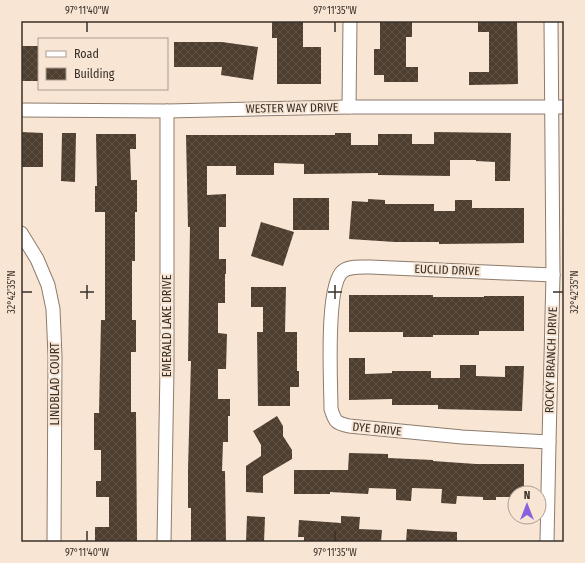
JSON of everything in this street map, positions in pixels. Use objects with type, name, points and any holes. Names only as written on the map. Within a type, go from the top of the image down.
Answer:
[{"type":"street","points":[[349,107],[350,21]]},
{"type":"street","name":"ROCKY BRANCH DRIVE","points":[[547,542],[558,107],[552,21]]},
{"type":"street","name":"WESTER WAY DRIVE","points":[[21,110],[167,111],[349,107],[558,107]]},
{"type":"street","name":"EMERALD LAKE DRIVE","points":[[164,542],[167,368],[167,111]]},
{"type":"street","name":"LINDBLAD COURT","points":[[21,233],[37,258],[48,284],[53,310],[55,356],[54,542]]},
{"type":"street","name":"EUCLID DRIVE","points":[[342,272],[356,267],[370,267],[553,275]]},
{"type":"street","name":"DYE DRIVE","points":[[342,272],[337,279],[334,288],[330,339],[331,409],[334,418],[339,424],[462,437],[549,442]]},
{"type":"building","points":[[272,21],[303,21],[303,47],[321,47],[321,84],[277,84],[277,38],[272,38]]},
{"type":"building","points":[[380,21],[412,21],[412,37],[406,37],[406,67],[418,67],[418,82],[384,82],[384,75],[374,75],[374,49],[380,49]]},
{"type":"building","points":[[478,21],[517,21],[518,84],[469,85],[469,72],[489,72],[489,32],[478,32]]},
{"type":"building","points":[[174,42],[222,42],[258,47],[253,80],[221,75],[222,67],[174,67]]},
{"type":"building","points":[[21,46],[38,46],[38,81],[21,81]]},
{"type":"building","points":[[21,132],[43,133],[43,167],[21,167]]},
{"type":"building","points":[[434,132],[511,133],[510,181],[495,181],[495,162],[476,160],[450,160],[450,176],[378,175],[378,173],[304,174],[304,164],[274,163],[274,175],[236,175],[236,166],[207,166],[207,195],[226,194],[226,227],[219,227],[219,259],[226,259],[225,303],[218,303],[218,333],[227,334],[226,369],[218,369],[218,399],[230,399],[230,416],[228,416],[228,442],[223,442],[222,471],[225,471],[226,542],[191,542],[191,508],[188,508],[191,361],[188,361],[190,227],[188,227],[186,135],[335,135],[335,133],[351,133],[351,145],[378,145],[378,134],[412,134],[412,144],[434,144]]},
{"type":"building","points":[[62,133],[76,133],[75,182],[61,181]]},
{"type":"building","points":[[96,134],[136,134],[136,149],[130,149],[131,180],[137,180],[137,212],[135,212],[135,261],[132,261],[132,320],[136,320],[136,352],[131,352],[131,412],[136,412],[137,542],[95,542],[95,527],[109,527],[109,497],[96,497],[96,481],[101,481],[101,450],[94,450],[94,413],[99,413],[101,320],[105,320],[105,212],[95,212],[95,186],[97,186]]},
{"type":"building","points":[[293,198],[329,198],[329,230],[293,230]]},
{"type":"building","points":[[368,199],[385,200],[385,204],[434,204],[434,211],[455,211],[455,200],[472,200],[472,208],[524,208],[524,243],[439,244],[439,242],[395,242],[349,239],[352,201],[368,202]]},
{"type":"building","points":[[261,222],[294,232],[283,266],[251,256]]},
{"type":"building","points":[[251,287],[286,287],[285,332],[297,332],[297,371],[299,371],[299,387],[290,387],[290,406],[258,406],[257,332],[263,332],[263,307],[251,307]]},
{"type":"building","points":[[349,295],[433,295],[433,297],[524,296],[524,331],[479,331],[479,335],[433,335],[433,337],[403,337],[403,332],[349,332]]},
{"type":"building","points":[[349,358],[365,358],[365,374],[392,373],[392,371],[431,371],[431,378],[460,378],[460,365],[476,365],[476,376],[505,377],[505,366],[524,366],[522,411],[438,409],[438,405],[392,405],[392,399],[349,400]]},
{"type":"building","points":[[277,416],[283,426],[283,436],[292,450],[292,459],[263,476],[263,493],[246,492],[246,466],[261,456],[261,445],[253,431]]},
{"type":"building","points":[[349,453],[388,454],[388,458],[476,464],[524,464],[524,485],[507,485],[507,497],[496,497],[496,500],[483,500],[483,497],[457,496],[456,504],[441,503],[442,489],[412,488],[411,501],[396,500],[396,489],[369,488],[368,494],[330,492],[330,494],[294,494],[294,470],[348,470]]},
{"type":"building","points":[[247,516],[265,517],[264,542],[246,542]]},
{"type":"building","points":[[341,516],[360,517],[359,529],[382,530],[381,542],[304,542],[304,537],[298,537],[299,520],[341,523]]},
{"type":"building","points":[[407,529],[457,532],[457,542],[406,542]]}]
